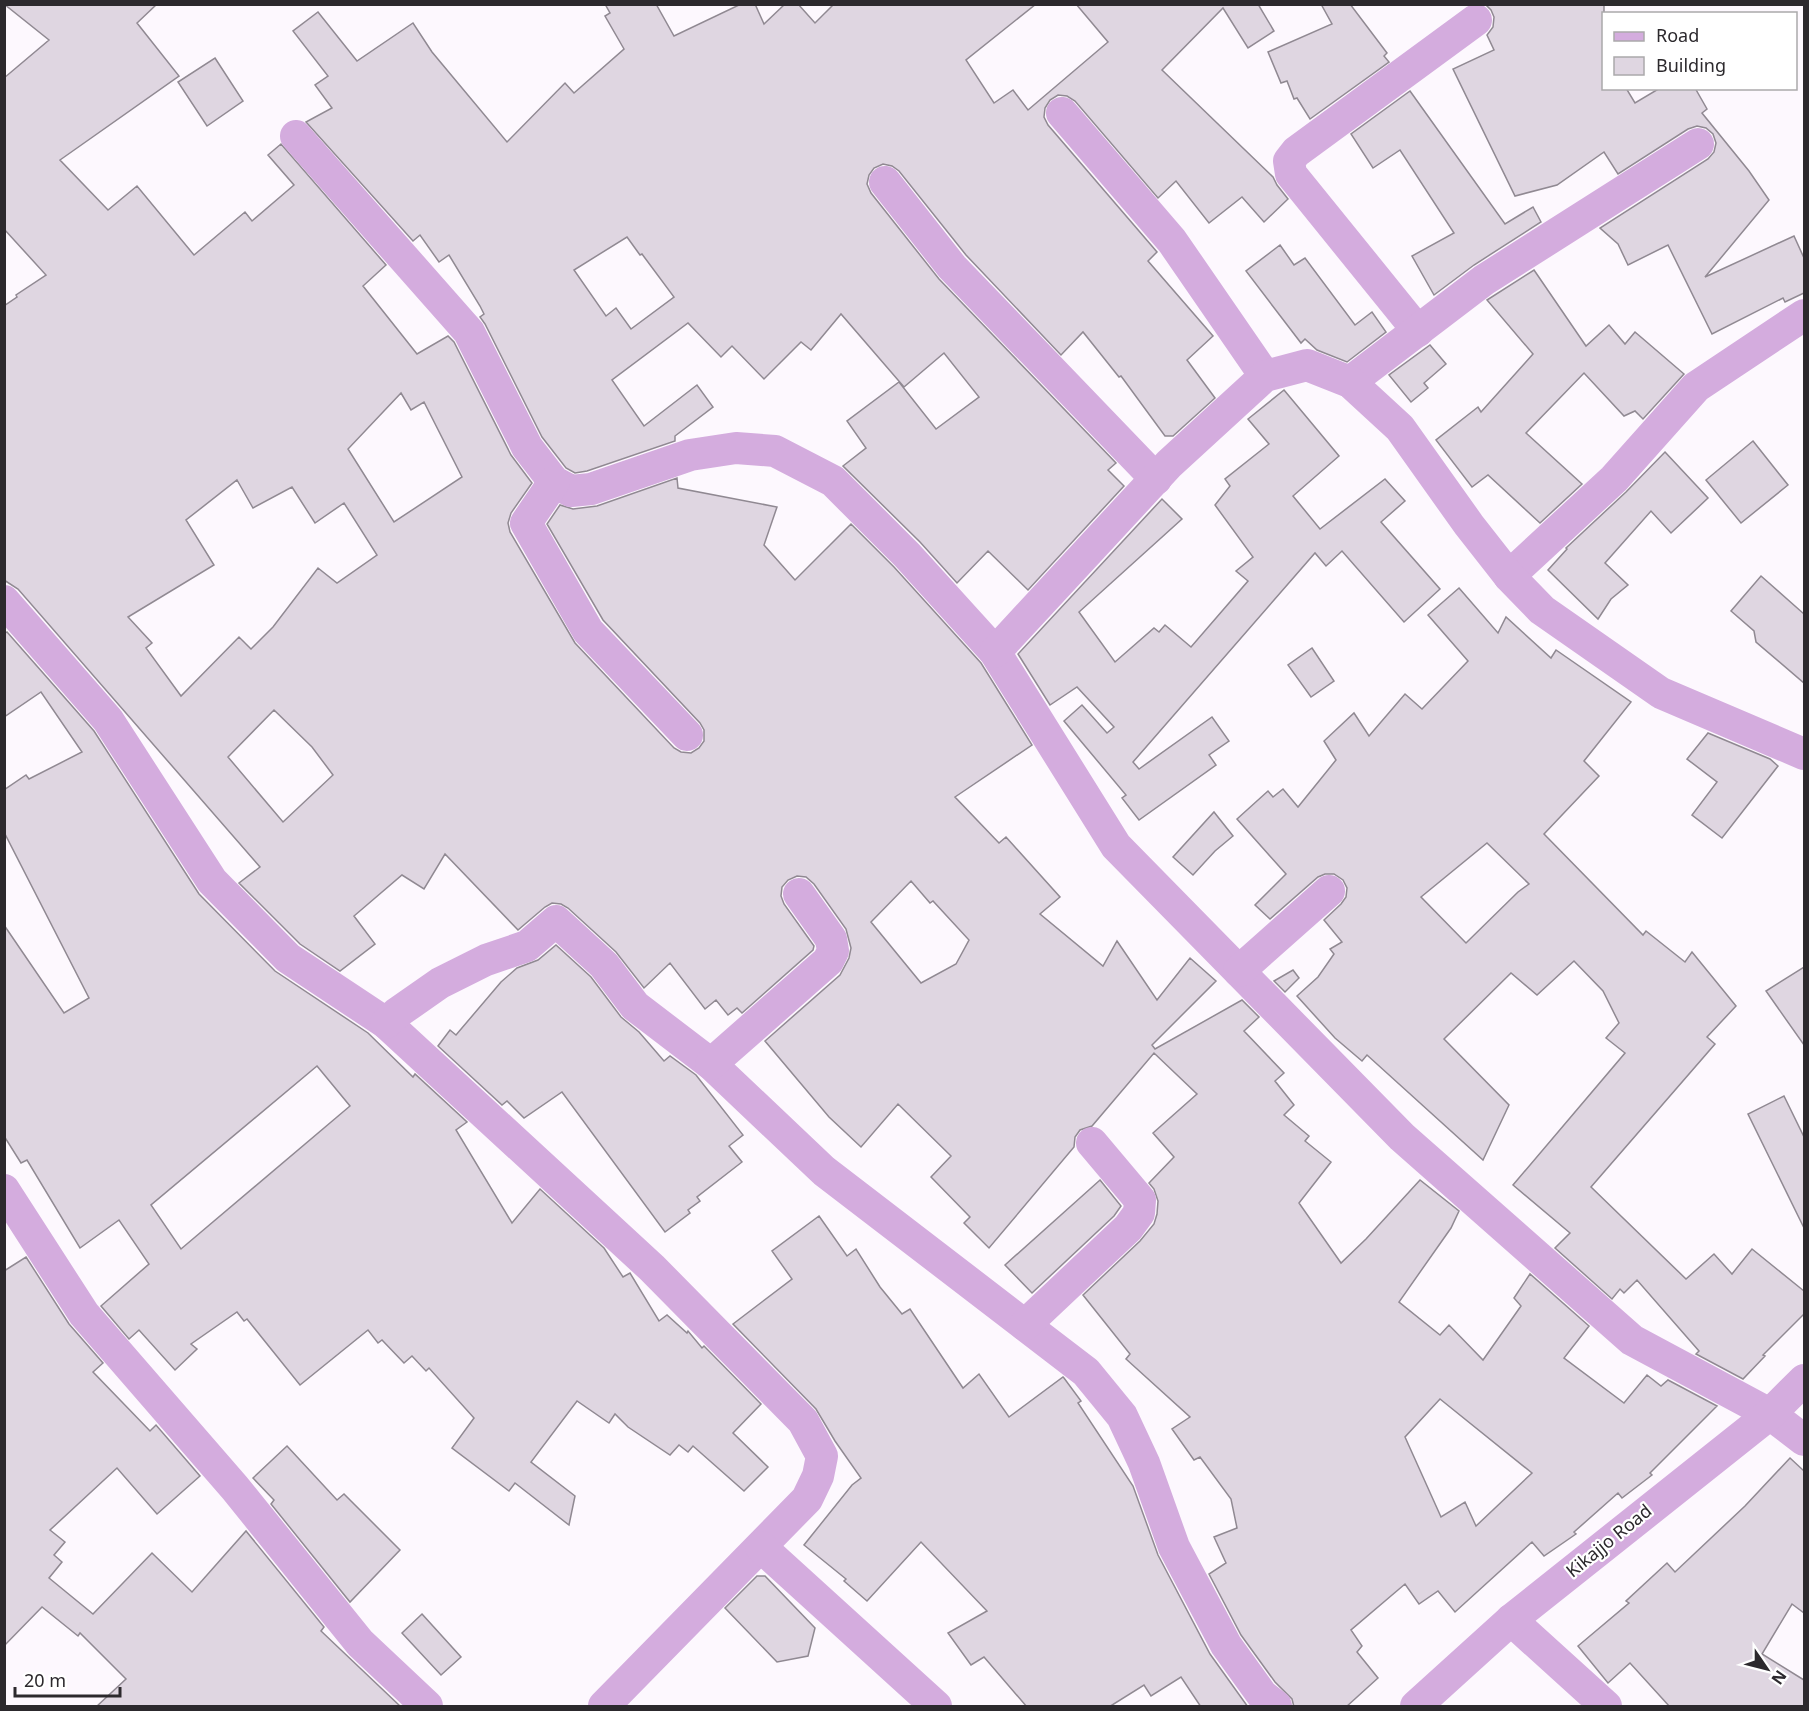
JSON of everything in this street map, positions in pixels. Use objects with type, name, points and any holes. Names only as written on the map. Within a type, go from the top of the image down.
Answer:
[{"type":"street","points":[[1418,331],[1291,174],[1289,161],[1296,152],[1476,20]]},
{"type":"street","points":[[1062,113],[1172,241],[1265,376]]},
{"type":"street","points":[[296,136],[470,332],[527,447],[554,482],[571,491],[591,489],[690,455],[736,448],[775,451],[834,481],[907,555],[995,652],[1116,846],[1402,1137],[1632,1340],[1770,1414],[1804,1440]]},
{"type":"street","points":[[1350,382],[1484,280],[1698,144]]},
{"type":"street","points":[[885,182],[952,267],[1155,479]]},
{"type":"street","points":[[1509,576],[1614,479],[1696,387],[1804,315]]},
{"type":"street","points":[[995,652],[1169,464],[1265,376],[1307,365],[1350,382],[1400,428],[1469,525],[1509,576],[1542,610],[1661,693],[1804,754]]},
{"type":"street","points":[[554,482],[526,523],[588,631],[687,735]]},
{"type":"street","points":[[4,601],[108,720],[212,881],[288,958],[386,1023],[652,1268],[803,1421],[822,1456],[818,1476],[807,1499],[604,1707]]},
{"type":"street","points":[[1239,971],[1329,891]]},
{"type":"street","points":[[711,1064],[828,961],[833,951],[831,939],[799,894]]},
{"type":"street","points":[[386,1023],[440,983],[486,960],[527,946],[556,921],[604,965],[635,1006],[711,1064],[824,1171],[1086,1371],[1122,1416],[1143,1463],[1174,1547],[1226,1645],[1262,1695],[1276,1707]]},
{"type":"street","points":[[1024,1325],[1128,1228],[1139,1213],[1140,1200],[1092,1143]]},
{"type":"street","points":[[4,1190],[84,1314],[235,1488],[360,1643],[427,1707]]},
{"type":"street","name":"Kikajjo Road","points":[[1416,1707],[1511,1620],[1770,1414],[1804,1380]]},
{"type":"street","points":[[760,1547],[936,1707]]},
{"type":"street","points":[[1511,1620],[1606,1707]]},
{"type":"building","points":[[4,4],[157,4],[137,23],[179,76],[60,160],[108,210],[137,186],[194,255],[245,212],[252,221],[294,185],[268,155],[281,144],[386,265],[363,286],[417,354],[448,336],[454,342],[511,455],[532,483],[511,513],[508,523],[510,532],[575,643],[674,748],[681,752],[691,753],[704,741],[704,730],[603,620],[547,524],[560,505],[573,509],[597,506],[677,478],[678,488],[777,507],[764,545],[795,580],[851,524],[894,567],[981,663],[1032,745],[955,797],[999,843],[1006,837],[1060,897],[1040,914],[1103,966],[1117,941],[1157,1000],[1190,958],[1216,981],[1152,1045],[1155,1049],[1242,1000],[1259,1017],[1244,1031],[1284,1073],[1275,1081],[1294,1105],[1284,1115],[1309,1136],[1305,1141],[1331,1162],[1299,1203],[1341,1263],[1420,1180],[1459,1211],[1451,1228],[1399,1302],[1440,1335],[1449,1325],[1483,1360],[1521,1306],[1514,1298],[1530,1274],[1589,1326],[1564,1358],[1624,1403],[1647,1375],[1661,1386],[1668,1380],[1717,1406],[1650,1473],[1652,1475],[1622,1498],[1618,1493],[1574,1532],[1576,1534],[1544,1556],[1532,1542],[1455,1612],[1438,1591],[1419,1604],[1405,1584],[1351,1630],[1362,1646],[1357,1652],[1378,1678],[1346,1707],[1294,1707],[1292,1699],[1275,1682],[1241,1635],[1209,1574],[1226,1563],[1214,1537],[1237,1528],[1231,1499],[1200,1457],[1194,1460],[1172,1429],[1190,1417],[1126,1359],[1130,1354],[1083,1295],[1140,1241],[1154,1224],[1158,1201],[1149,1183],[1174,1157],[1153,1133],[1197,1094],[1154,1053],[1092,1126],[1080,1130],[1075,1137],[1074,1147],[989,1248],[964,1223],[970,1217],[931,1177],[951,1156],[898,1104],[861,1147],[829,1117],[765,1041],[840,975],[849,958],[851,948],[846,929],[814,884],[806,877],[797,876],[788,880],[782,887],[781,896],[784,904],[814,946],[813,950],[742,1013],[737,1008],[728,1015],[716,1000],[705,1009],[670,963],[644,988],[616,952],[561,904],[552,903],[545,907],[518,930],[445,854],[424,889],[402,875],[354,916],[375,944],[340,971],[300,944],[239,883],[260,867],[18,589],[4,580],[4,306],[46,275],[4,229],[4,78],[49,40]],"holes":[[[401,393],[411,410],[424,402],[462,477],[394,522],[348,449]],[[237,480],[253,508],[292,487],[315,523],[344,503],[377,555],[337,583],[318,568],[273,627],[251,649],[239,637],[181,696],[146,648],[152,643],[128,617],[214,565],[186,520]],[[274,710],[312,747],[333,775],[283,822],[228,757]],[[911,881],[930,903],[933,901],[969,940],[956,964],[921,983],[871,922]],[[1440,1399],[1532,1473],[1476,1526],[1465,1502],[1441,1517],[1405,1437]]]},
{"type":"building","points":[[605,4],[656,4],[674,36],[741,4],[755,4],[764,24],[785,4],[798,4],[815,23],[834,4],[1036,4],[966,60],[994,103],[1013,90],[1028,110],[1108,42],[1076,4],[1258,4],[1274,31],[1248,48],[1223,8],[1162,70],[1273,177],[1288,199],[1264,222],[1242,197],[1209,223],[1176,181],[1158,198],[1075,101],[1067,96],[1058,95],[1050,100],[1045,108],[1044,117],[1048,125],[1157,252],[1148,261],[1213,336],[1187,360],[1215,398],[1173,436],[1165,436],[1121,376],[1119,377],[1083,332],[1061,355],[966,255],[899,171],[883,164],[874,168],[869,175],[867,184],[871,193],[939,279],[1116,463],[1108,470],[1124,486],[1028,590],[988,551],[957,583],[920,542],[843,466],[866,448],[847,421],[899,382],[936,429],[979,397],[944,353],[904,387],[841,314],[811,350],[801,342],[764,379],[732,346],[721,357],[688,323],[612,380],[644,426],[697,385],[713,407],[675,436],[675,441],[587,471],[575,473],[566,468],[542,437],[480,317],[484,314],[480,306],[449,255],[439,262],[420,235],[413,241],[306,122],[332,108],[315,85],[328,76],[293,31],[318,12],[357,61],[413,23],[432,52],[507,142],[565,83],[574,93],[624,49],[605,16],[610,13]],"holes":[[[627,237],[640,255],[642,254],[674,297],[631,329],[616,308],[606,316],[574,270]]]},
{"type":"building","points":[[1321,4],[1350,4],[1387,53],[1384,56],[1389,62],[1310,119],[1297,98],[1294,99],[1287,81],[1281,83],[1268,52],[1332,24]]},
{"type":"building","points":[[1485,4],[1604,4],[1604,12],[1602,12],[1602,90],[1627,90],[1635,103],[1657,90],[1696,90],[1707,109],[1702,113],[1749,171],[1769,200],[1705,277],[1794,236],[1804,258],[1804,293],[1785,302],[1783,298],[1712,334],[1668,245],[1628,265],[1618,244],[1600,228],[1708,159],[1714,152],[1716,143],[1713,134],[1706,128],[1697,126],[1688,129],[1618,174],[1604,152],[1557,185],[1515,196],[1453,69],[1494,50],[1487,35],[1493,27],[1494,17]]},
{"type":"building","points":[[215,58],[243,101],[207,126],[178,82]]},
{"type":"building","points":[[1410,91],[1505,224],[1533,207],[1541,222],[1474,265],[1434,295],[1412,256],[1454,233],[1400,150],[1373,168],[1351,134]]},
{"type":"building","points":[[1280,245],[1294,265],[1305,258],[1355,325],[1372,312],[1386,332],[1347,362],[1317,350],[1305,339],[1301,343],[1246,271]]},
{"type":"building","points":[[1534,270],[1586,346],[1609,325],[1625,344],[1635,332],[1684,374],[1643,419],[1635,411],[1624,416],[1584,373],[1526,433],[1582,484],[1540,523],[1488,475],[1472,487],[1436,440],[1478,407],[1481,412],[1533,354],[1487,300]]},
{"type":"building","points":[[1430,345],[1446,364],[1424,383],[1428,388],[1411,402],[1389,375]]},
{"type":"building","points":[[1284,390],[1339,456],[1293,496],[1320,529],[1385,479],[1405,501],[1381,522],[1440,589],[1404,622],[1342,551],[1326,566],[1315,553],[1133,762],[1139,769],[1212,717],[1229,741],[1209,755],[1216,765],[1139,820],[1122,798],[1126,795],[1064,721],[1082,705],[1107,733],[1114,727],[1077,687],[1050,705],[1018,654],[1162,499],[1182,519],[1079,612],[1115,662],[1154,628],[1159,632],[1165,625],[1191,647],[1248,581],[1236,571],[1253,557],[1215,505],[1230,486],[1225,479],[1269,444],[1248,419]]},
{"type":"building","points":[[1753,441],[1788,485],[1741,523],[1706,480]]},
{"type":"building","points":[[1665,452],[1708,498],[1671,533],[1651,511],[1605,563],[1628,585],[1611,599],[1598,619],[1548,570],[1566,548]]},
{"type":"building","points":[[1761,576],[1804,614],[1804,683],[1756,642],[1754,631],[1731,611]]},
{"type":"building","points":[[1459,588],[1498,633],[1506,617],[1551,658],[1556,650],[1631,702],[1584,761],[1599,776],[1544,834],[1643,935],[1646,931],[1685,962],[1692,952],[1736,1006],[1707,1037],[1715,1044],[1591,1187],[1686,1279],[1714,1254],[1732,1274],[1752,1249],[1804,1291],[1804,1314],[1763,1355],[1765,1356],[1743,1379],[1696,1354],[1699,1351],[1637,1280],[1624,1293],[1620,1289],[1612,1299],[1555,1248],[1570,1233],[1513,1185],[1625,1053],[1606,1038],[1619,1023],[1603,991],[1574,961],[1537,995],[1511,973],[1444,1039],[1509,1105],[1483,1160],[1367,1055],[1362,1061],[1335,1038],[1297,996],[1318,977],[1334,954],[1330,949],[1342,942],[1324,920],[1346,897],[1347,888],[1343,880],[1334,874],[1318,877],[1270,919],[1255,905],[1286,874],[1237,819],[1268,791],[1273,797],[1283,789],[1298,807],[1336,760],[1324,741],[1354,713],[1369,736],[1405,694],[1422,709],[1468,661],[1428,615]],"holes":[[[1487,843],[1529,884],[1466,943],[1421,897]]]},
{"type":"building","points":[[7,632],[94,731],[199,894],[275,971],[368,1033],[413,1077],[415,1074],[467,1122],[456,1130],[512,1223],[540,1189],[604,1248],[623,1277],[630,1273],[659,1321],[667,1315],[687,1333],[688,1331],[702,1348],[704,1346],[761,1404],[733,1433],[768,1467],[744,1491],[693,1446],[688,1452],[679,1445],[670,1455],[628,1427],[615,1414],[609,1423],[577,1401],[531,1462],[575,1496],[569,1525],[515,1483],[509,1491],[452,1448],[474,1418],[429,1368],[426,1371],[412,1356],[404,1363],[382,1340],[378,1343],[368,1330],[300,1385],[247,1319],[244,1321],[237,1312],[191,1344],[197,1349],[175,1370],[139,1330],[129,1339],[101,1306],[149,1264],[119,1220],[80,1248],[27,1160],[21,1163],[4,1136],[4,925],[64,1013],[89,998],[4,832],[4,790],[26,775],[29,779],[82,752],[41,692],[4,717],[4,634]],"holes":[[[317,1066],[350,1106],[181,1249],[151,1205]]]},
{"type":"building","points":[[1312,648],[1334,681],[1311,697],[1288,665]]},
{"type":"building","points":[[1708,733],[1770,759],[1778,766],[1722,838],[1692,815],[1717,782],[1687,759]]},
{"type":"building","points":[[1214,812],[1233,836],[1215,851],[1193,875],[1173,857]]},
{"type":"building","points":[[556,945],[591,977],[621,1017],[639,1032],[664,1061],[670,1056],[696,1075],[743,1135],[729,1146],[742,1162],[697,1197],[700,1201],[688,1210],[690,1213],[665,1232],[562,1092],[524,1118],[507,1101],[502,1105],[438,1046],[450,1030],[456,1035],[501,982],[517,968],[538,960]]},
{"type":"building","points":[[1804,967],[1804,1045],[1766,991]]},
{"type":"building","points":[[1293,970],[1299,978],[1285,992],[1274,981]]},
{"type":"building","points":[[1784,1096],[1804,1137],[1804,1228],[1748,1114]]},
{"type":"building","points":[[1100,1180],[1121,1206],[1114,1216],[1032,1293],[1005,1265]]},
{"type":"building","points":[[819,1216],[847,1256],[856,1249],[880,1287],[902,1314],[910,1309],[963,1388],[979,1374],[1009,1417],[1064,1378],[1081,1401],[1078,1403],[1133,1486],[1158,1555],[1210,1654],[1248,1707],[1201,1707],[1181,1677],[1151,1696],[1144,1685],[1109,1707],[1027,1707],[984,1657],[971,1665],[948,1633],[987,1611],[921,1542],[867,1601],[844,1581],[846,1579],[804,1545],[852,1485],[861,1478],[816,1409],[733,1324],[792,1279],[772,1251]]},
{"type":"building","points":[[26,1257],[69,1324],[103,1363],[93,1372],[150,1431],[156,1425],[200,1476],[157,1514],[117,1468],[50,1530],[65,1542],[54,1555],[62,1562],[49,1578],[93,1614],[152,1553],[192,1592],[246,1531],[324,1627],[321,1631],[401,1707],[96,1707],[126,1679],[80,1633],[78,1636],[42,1607],[4,1646],[4,1271]]},
{"type":"building","points":[[287,1446],[337,1500],[344,1494],[400,1550],[350,1602],[271,1504],[274,1500],[253,1478]]},
{"type":"building","points":[[1790,1458],[1804,1471],[1804,1613],[1792,1604],[1762,1654],[1804,1680],[1804,1707],[1670,1707],[1630,1663],[1608,1683],[1578,1646],[1629,1603],[1626,1601],[1667,1563],[1675,1572],[1745,1506]]},
{"type":"building","points":[[757,1576],[765,1576],[815,1628],[808,1656],[777,1662],[725,1608]]},
{"type":"building","points":[[422,1614],[461,1657],[441,1675],[402,1633]]}]
